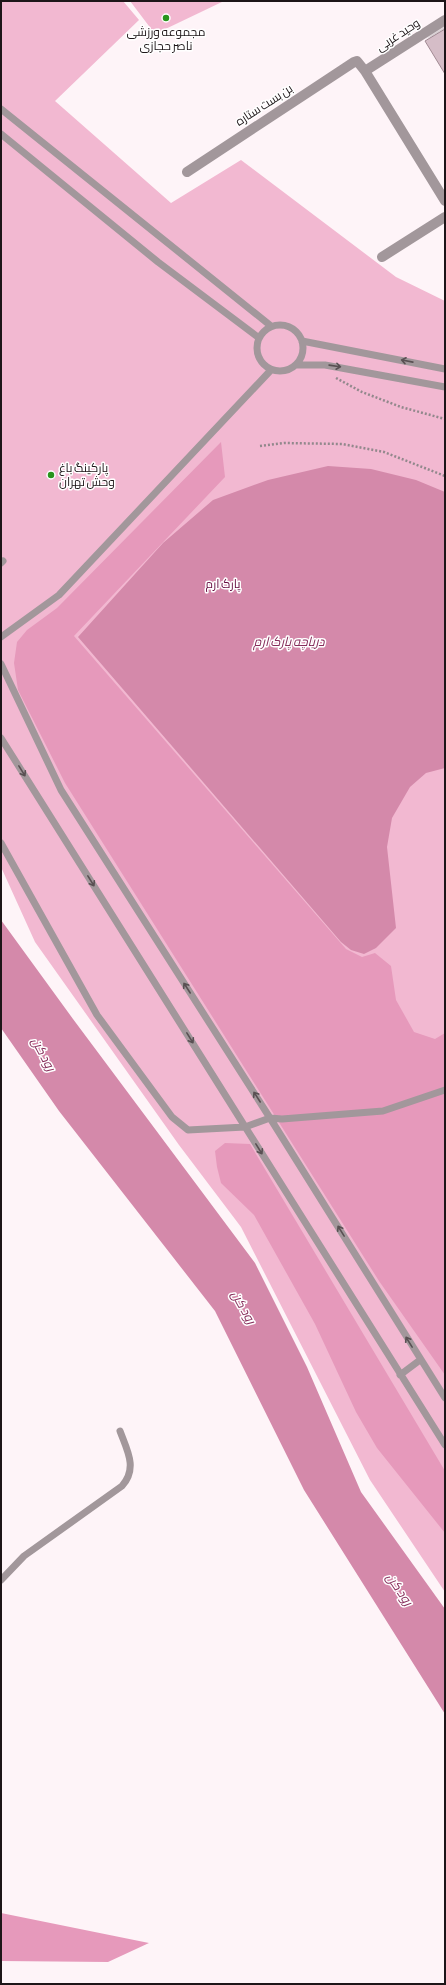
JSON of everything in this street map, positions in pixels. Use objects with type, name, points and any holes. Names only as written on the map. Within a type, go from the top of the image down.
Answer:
[{"type":"street","name":"وحید غربی","points":[[365,71],[445,20]]},
{"type":"street","name":"بن بست ستاره","points":[[187,172],[357,61],[365,71]]},
{"type":"street","points":[[365,71],[445,201]]},
{"type":"street","points":[[382,257],[445,217]]},
{"type":"lane","points":[[1,109],[271,326]]},
{"type":"lane","points":[[1,134],[158,262],[259,338]]},
{"type":"lane","points":[[296,365],[303,354],[302,341],[299,334],[286,325],[271,326],[262,333],[256,348],[259,359],[271,370],[284,371],[296,365],[325,365],[445,387]]},
{"type":"lane","points":[[302,341],[445,369]]},
{"type":"lane","points":[[1,637],[59,595],[271,370]]},
{"type":"lane","points":[[1,664],[61,790],[270,1118],[445,1398]]},
{"type":"lane","points":[[1,738],[445,1445]]},
{"type":"lane","points":[[1,843],[97,1015],[172,1117],[188,1130],[245,1127],[270,1118],[282,1119],[383,1111],[445,1090]]},
{"type":"lane","points":[[400,1375],[420,1360]]},
{"type":"lane","points":[[1,1580],[24,1556],[122,1486],[128,1480],[131,1470],[130,1458],[120,1431]]},
{"type":"path","points":[[325,365],[338,380],[362,392],[401,407],[445,418]]},
{"type":"path","points":[[260,446],[284,443],[342,444],[384,452],[445,476]]},
{"type":"green space","name":"پارک ارم","points":[[1,1],[123,1],[139,20],[55,101],[171,203],[241,160],[396,277],[445,301],[445,1592],[370,1480],[241,1227],[179,1145],[35,942],[1,867]]},
{"type":"green space","name":"مجموعه ورزشی ناصر حجازی","points":[[130,1],[224,1],[155,34]]},
{"type":"shaded area","points":[[221,442],[225,477],[74,636],[346,949],[362,957],[375,953],[391,966],[396,1000],[414,1032],[435,1039],[445,1033],[445,1375],[379,1281],[65,783],[18,690],[14,663],[17,642],[27,630],[57,608]]},
{"type":"shaded area","points":[[225,1143],[250,1144],[445,1471],[445,1533],[377,1448],[356,1412],[315,1324],[254,1215],[221,1183],[215,1151]]},
{"type":"shaded area","points":[[1,1913],[149,1943],[108,1962],[1,1961]]},
{"type":"water","name":"دریاچه پارک ارم","points":[[328,466],[371,469],[416,480],[445,492],[445,768],[426,773],[410,787],[392,818],[387,847],[396,928],[376,948],[364,954],[351,950],[341,942],[78,637],[163,543],[213,500],[268,480]]},
{"type":"water","name":"رود کن","points":[[1,920],[255,1263],[307,1367],[361,1492],[445,1609],[445,1714],[304,1490],[215,1311],[59,1111],[1,1028]]},
{"type":"building","points":[[445,29],[445,74],[425,41]]},
{"type":"place","name":"مجموعه ورزشی ناصر حجازی","points":[[166,18]]},
{"type":"place","name":"پارکینگ باغ وحش تهران","points":[[51,475]]}]
